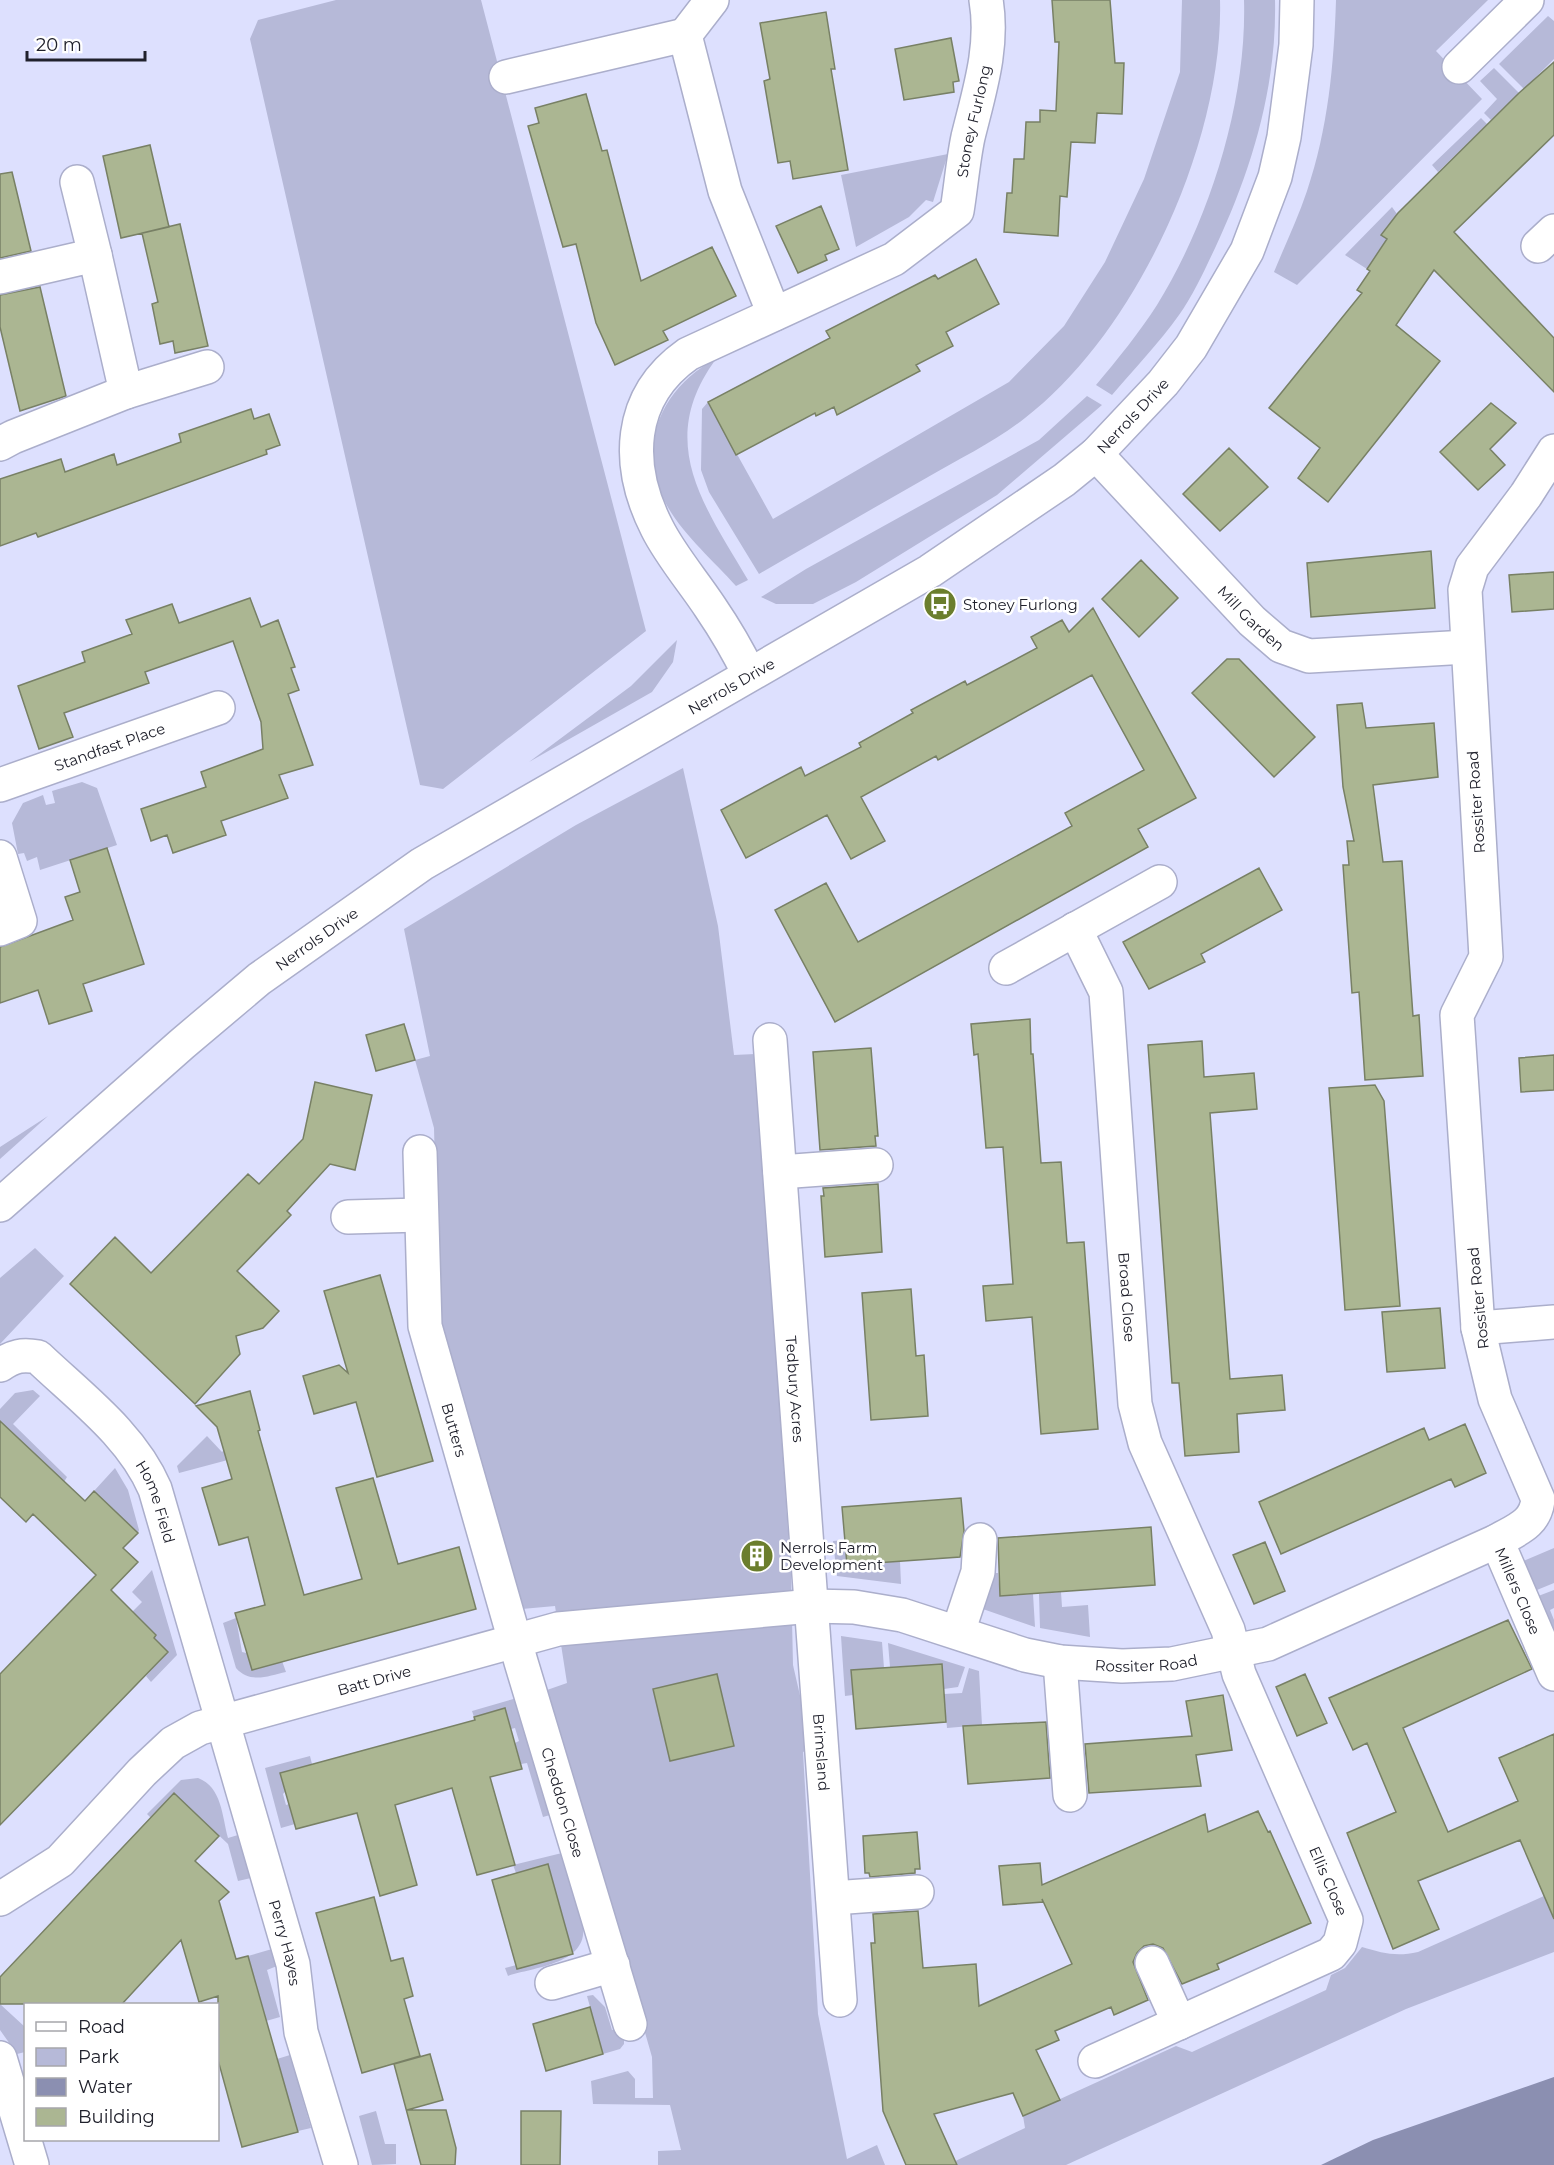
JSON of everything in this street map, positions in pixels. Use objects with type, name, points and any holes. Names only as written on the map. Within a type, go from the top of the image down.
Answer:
[{"type":"street","points":[[507,76],[685,35],[712,0]]},
{"type":"street","name":"Stoney Furlong","points":[[749,674],[711,608],[658,530],[643,496],[635,455],[638,426],[646,403],[657,383],[673,364],[688,354],[894,259],[957,211],[968,139],[984,77],[989,16],[986,0]]},
{"type":"street","name":"Nerrols Drive","points":[[0,1205],[182,1044],[278,965],[422,864],[930,571],[1064,480],[1096,454],[1163,383],[1191,347],[1247,251],[1275,177],[1282,147],[1296,45],[1297,0]]},
{"type":"street","points":[[1459,67],[1527,0]]},
{"type":"street","points":[[685,35],[726,191],[774,314]]},
{"type":"street","points":[[77,182],[126,392]]},
{"type":"street","points":[[0,277],[95,255]]},
{"type":"street","points":[[0,444],[126,392],[207,367]]},
{"type":"street","name":"Rossiter Road","points":[[812,1606],[854,1607],[902,1615],[1025,1655],[1060,1662],[1141,1666],[1184,1662],[1268,1644],[1497,1541],[1531,1521],[1537,1511],[1538,1499],[1495,1399],[1478,1328],[1457,1015],[1485,957],[1467,647],[1467,577],[1484,549],[1522,501],[1554,451]]},
{"type":"street","name":"Mill Garden","points":[[1096,454],[1252,621],[1281,646],[1309,656],[1467,647]]},
{"type":"street","name":"Standfast Place","points":[[0,785],[218,708]]},
{"type":"street","points":[[0,857],[20,921],[0,929]]},
{"type":"street","points":[[1006,968],[1160,882]]},
{"type":"street","name":"Broad Close","points":[[1075,929],[1106,992],[1135,1404],[1145,1443],[1227,1630],[1233,1652]]},
{"type":"street","name":"Tedbury Acres","points":[[770,1040],[812,1606]]},
{"type":"street","name":"Butters","points":[[420,1152],[420,1215],[425,1326],[515,1641]]},
{"type":"street","points":[[780,1172],[876,1165]]},
{"type":"street","points":[[348,1217],[420,1215]]},
{"type":"street","points":[[1478,1328],[1554,1322]]},
{"type":"street","name":"Home Field","points":[[0,1365],[14,1356],[25,1354],[38,1357],[126,1442],[145,1465],[155,1489],[222,1722]]},
{"type":"street","points":[[958,1632],[978,1572],[980,1540]]},
{"type":"street","name":"Millers Close","points":[[1497,1541],[1554,1674]]},
{"type":"street","name":"Batt Drive","points":[[0,1899],[60,1861],[141,1772],[173,1743],[200,1728],[558,1629],[812,1606]]},
{"type":"street","name":"Brimsland","points":[[812,1606],[840,2000]]},
{"type":"street","name":"Cheddon Close","points":[[515,1641],[630,2024]]},
{"type":"street","name":"Ellis Close","points":[[1095,2061],[1331,1954],[1346,1931],[1346,1920],[1239,1674],[1233,1652]]},
{"type":"street","points":[[1060,1662],[1070,1795]]},
{"type":"street","name":"Perry Hayes","points":[[222,1722],[293,1964],[301,2032],[341,2165]]},
{"type":"street","points":[[833,1898],[917,1892]]},
{"type":"street","points":[[1152,1963],[1179,2023]]},
{"type":"street","points":[[552,1983],[613,1965]]},
{"type":"street","points":[[0,2058],[24,2138]]},
{"type":"street","points":[[25,2141],[32,2165]]},
{"type":"green space","points":[[336,0],[481,0],[646,631],[443,789],[420,785],[250,39],[258,20]]},
{"type":"green space","points":[[1182,0],[1220,0],[1217,55],[1207,112],[1190,171],[1166,229],[1137,285],[1103,336],[1066,381],[1014,426],[978,449],[759,574],[709,492],[701,470],[702,409],[708,402],[773,519],[1009,382],[1064,326],[1105,262],[1144,179],[1180,72]]},
{"type":"green space","points":[[1244,0],[1275,0],[1275,32],[1267,95],[1241,187],[1190,299],[1163,336],[1112,395],[1096,385],[1157,305],[1176,271],[1209,197],[1232,118],[1243,39]]},
{"type":"green space","points":[[1336,0],[1488,0],[1436,51],[1482,99],[1297,285],[1274,272],[1303,201],[1320,144],[1329,97]]},
{"type":"green space","points":[[1548,16],[1554,21],[1554,59],[1524,89],[1499,64]]},
{"type":"green space","points":[[1494,68],[1519,93],[1491,120],[1484,113],[1497,99],[1480,81]]},
{"type":"green space","points":[[1481,118],[1487,124],[1438,172],[1432,165]]},
{"type":"green space","points":[[948,154],[933,202],[926,200],[909,217],[856,247],[841,175]]},
{"type":"green space","points":[[1392,207],[1397,214],[1382,235],[1391,243],[1381,248],[1367,269],[1345,255]]},
{"type":"green space","points":[[716,359],[698,389],[689,418],[688,446],[693,472],[702,499],[748,580],[736,586],[688,535],[672,513],[656,481],[653,459],[654,439],[659,419],[669,401],[681,385]]},
{"type":"green space","points":[[1087,396],[1102,405],[997,495],[856,582],[813,604],[776,604],[761,597],[806,569],[1039,440]]},
{"type":"green space","points":[[677,640],[673,662],[652,692],[529,762],[631,686]]},
{"type":"green space","points":[[683,768],[718,926],[734,1055],[755,1054],[791,1574],[793,1665],[812,1748],[803,1752],[818,2014],[847,2159],[877,2145],[885,2165],[658,2165],[658,2151],[681,2150],[670,2105],[593,2104],[591,2081],[628,2071],[635,2079],[635,2098],[653,2098],[652,2057],[547,1690],[567,1683],[555,1606],[522,1609],[439,1323],[434,1128],[415,1060],[430,1056],[404,929],[576,825]],"holes":[[[767,1547],[767,1565],[747,1565],[746,1548]]]},
{"type":"green space","points":[[82,782],[97,788],[117,845],[40,870],[37,857],[27,861],[24,853],[18,854],[12,823],[23,803],[43,795],[46,805],[55,803],[52,791]]},
{"type":"green space","points":[[48,1116],[0,1159],[0,1147]]},
{"type":"green space","points":[[35,1248],[64,1276],[0,1344],[0,1278]]},
{"type":"green space","points":[[33,1390],[40,1396],[13,1424],[67,1477],[64,1482],[0,1422],[0,1409],[15,1393]]},
{"type":"green space","points":[[207,1436],[222,1452],[231,1443],[239,1457],[179,1473],[177,1466]]},
{"type":"green space","points":[[115,1468],[128,1490],[138,1533],[94,1491]]},
{"type":"green space","points":[[845,1540],[847,1565],[900,1561],[901,1584],[837,1576],[833,1541]]},
{"type":"green space","points":[[1554,1548],[1554,1583],[1532,1592],[1519,1563]]},
{"type":"green space","points":[[152,1570],[177,1655],[151,1682],[146,1676],[168,1652],[154,1638],[156,1635],[130,1614],[142,1602],[132,1592]]},
{"type":"green space","points":[[992,1573],[998,1573],[1000,1596],[1033,1594],[1035,1627],[980,1608]]},
{"type":"green space","points":[[1554,1590],[1554,1608],[1550,1610],[1554,1620],[1554,1645],[1533,1598]]},
{"type":"green space","points":[[1061,1592],[1062,1607],[1088,1605],[1090,1637],[1040,1628],[1039,1594]]},
{"type":"green space","points":[[236,1618],[242,1652],[282,1661],[286,1672],[259,1678],[247,1676],[236,1668],[223,1623]]},
{"type":"green space","points":[[841,1636],[882,1642],[884,1668],[852,1670],[853,1695],[845,1696]]},
{"type":"green space","points":[[888,1643],[965,1667],[958,1687],[944,1689],[942,1664],[890,1667]]},
{"type":"green space","points":[[969,1668],[979,1671],[982,1725],[947,1728],[944,1694],[962,1693]]},
{"type":"green space","points":[[517,1698],[550,1815],[543,1817],[527,1763],[521,1764],[515,1743],[519,1741],[515,1728],[511,1729],[505,1708],[474,1717],[472,1711]]},
{"type":"green space","points":[[310,1756],[312,1764],[283,1794],[286,1805],[289,1804],[295,1824],[281,1828],[265,1768]]},
{"type":"green space","points":[[198,1778],[212,1788],[220,1803],[228,1838],[238,1835],[251,1878],[238,1881],[228,1844],[174,1793],[151,1818],[147,1814],[181,1780]]},
{"type":"green space","points":[[562,1853],[583,1926],[582,1939],[577,1949],[558,1962],[508,1976],[505,1968],[571,1950],[516,1873],[513,1865]]},
{"type":"green space","points":[[1554,1886],[1554,1952],[1406,2009],[1066,2165],[947,2165],[1025,2128],[1023,2116],[1176,2046],[1192,2052],[1326,1990],[1331,1975],[1345,1968],[1362,1947],[1389,1954],[1418,1952],[1544,1896],[1542,1891]]},
{"type":"green space","points":[[272,1949],[277,1966],[267,1970],[280,2017],[219,2035],[219,2029],[265,2016],[248,1956]]},
{"type":"green space","points":[[593,1995],[605,2007],[612,2030],[624,2027],[624,2044],[620,2049],[603,2054],[587,1996]]},
{"type":"green space","points":[[0,2004],[24,2026],[24,2052],[17,2054],[0,2030]]},
{"type":"green space","points":[[290,2055],[311,2128],[298,2131],[292,2111],[283,2113],[274,2081],[283,2078],[277,2059]]},
{"type":"green space","points":[[376,2111],[385,2144],[396,2144],[396,2164],[372,2165],[359,2116]]},
{"type":"water","points":[[1554,2077],[1554,2165],[1321,2165],[1373,2140]]},
{"type":"building","points":[[1052,0],[1110,0],[1115,63],[1124,63],[1122,114],[1097,113],[1095,143],[1071,142],[1067,197],[1060,196],[1058,236],[1004,232],[1007,193],[1012,193],[1014,159],[1024,159],[1026,122],[1040,122],[1040,110],[1056,111],[1059,42],[1055,42]]},
{"type":"building","points":[[826,12],[835,69],[831,69],[848,170],[793,179],[790,161],[778,163],[764,81],[770,79],[760,23]]},
{"type":"building","points":[[951,38],[959,81],[953,82],[954,92],[904,100],[895,49]]},
{"type":"building","points":[[1554,62],[1554,135],[1454,232],[1554,338],[1554,392],[1434,270],[1396,325],[1440,361],[1328,502],[1298,478],[1320,448],[1269,408],[1362,293],[1357,290],[1370,271],[1367,269],[1387,239],[1381,235],[1398,213],[1519,93]]},
{"type":"building","points":[[586,94],[602,151],[607,150],[641,281],[712,247],[736,296],[663,331],[668,340],[615,365],[596,323],[576,244],[563,247],[528,126],[539,123],[535,108]]},
{"type":"building","points":[[150,145],[169,227],[121,238],[103,156]]},
{"type":"building","points":[[12,172],[31,251],[0,258],[0,174]]},
{"type":"building","points":[[821,206],[839,249],[825,255],[827,260],[798,273],[776,226]]},
{"type":"building","points":[[180,224],[208,346],[175,353],[173,341],[160,344],[152,304],[158,302],[142,233]]},
{"type":"building","points":[[976,259],[999,304],[946,332],[953,346],[916,365],[920,371],[837,415],[834,407],[816,416],[815,413],[736,455],[708,402],[830,338],[826,331],[935,275],[938,279]]},
{"type":"building","points":[[40,287],[66,396],[20,411],[0,327],[0,295]]},
{"type":"building","points":[[1491,403],[1516,423],[1490,449],[1505,465],[1478,490],[1440,452]]},
{"type":"building","points":[[251,409],[254,419],[269,414],[280,445],[266,450],[267,454],[38,537],[36,533],[0,546],[0,479],[61,459],[65,472],[114,454],[117,465],[181,442],[179,434]]},
{"type":"building","points":[[1229,448],[1268,487],[1220,531],[1183,494]]},
{"type":"building","points":[[1431,551],[1435,608],[1311,617],[1307,563]]},
{"type":"building","points":[[1141,560],[1178,598],[1139,637],[1102,599]]},
{"type":"building","points":[[1554,572],[1554,609],[1512,612],[1509,575]]},
{"type":"building","points":[[250,598],[261,627],[278,620],[295,667],[291,668],[299,690],[288,694],[313,765],[279,775],[288,798],[221,821],[226,835],[173,853],[167,835],[151,841],[141,809],[206,787],[201,772],[263,749],[261,722],[233,641],[145,672],[149,683],[64,713],[73,737],[39,749],[18,686],[85,662],[82,652],[132,634],[126,620],[172,604],[179,623]]},
{"type":"building","points":[[1093,608],[1196,798],[1138,829],[1148,847],[835,1022],[775,910],[826,883],[858,942],[1072,826],[1065,813],[1144,770],[1092,675],[938,760],[936,756],[861,797],[885,841],[851,859],[827,815],[746,858],[721,810],[801,767],[805,776],[861,747],[859,743],[913,713],[911,710],[965,681],[967,685],[1037,648],[1031,637],[1062,620],[1069,632]]},
{"type":"building","points":[[1227,659],[1239,659],[1315,737],[1274,777],[1192,693]]},
{"type":"building","points":[[1362,703],[1366,728],[1434,723],[1438,777],[1373,785],[1383,862],[1402,861],[1413,1016],[1419,1015],[1423,1076],[1365,1080],[1359,992],[1352,993],[1343,865],[1349,865],[1347,841],[1354,841],[1343,787],[1337,705]]},
{"type":"building","points":[[107,848],[144,964],[83,984],[92,1011],[49,1024],[38,990],[0,1003],[0,947],[73,920],[65,897],[80,892],[70,860]]},
{"type":"building","points":[[1259,868],[1282,910],[1201,954],[1205,962],[1149,989],[1123,942]]},
{"type":"building","points":[[1030,1019],[1041,1163],[1061,1162],[1067,1243],[1084,1242],[1098,1429],[1041,1434],[1032,1317],[986,1321],[983,1286],[1013,1284],[1003,1147],[986,1148],[978,1054],[974,1055],[971,1024]]},
{"type":"building","points":[[404,1024],[415,1060],[376,1071],[366,1035]]},
{"type":"building","points":[[1202,1041],[1204,1077],[1254,1073],[1257,1109],[1210,1113],[1230,1379],[1282,1375],[1285,1410],[1237,1414],[1239,1452],[1185,1456],[1179,1383],[1172,1383],[1148,1045]]},
{"type":"building","points":[[871,1048],[878,1136],[875,1136],[876,1146],[820,1150],[813,1052]]},
{"type":"building","points":[[1554,1055],[1554,1090],[1521,1092],[1519,1058]]},
{"type":"building","points":[[315,1082],[372,1095],[355,1170],[330,1164],[287,1211],[291,1215],[237,1271],[279,1311],[263,1328],[236,1336],[240,1354],[195,1404],[70,1284],[115,1237],[151,1273],[248,1174],[259,1184],[303,1139]]},
{"type":"building","points":[[1375,1085],[1384,1101],[1400,1306],[1345,1310],[1329,1088]]},
{"type":"building","points":[[878,1184],[882,1252],[825,1257],[821,1196],[824,1196],[823,1188]]},
{"type":"building","points":[[380,1275],[433,1461],[377,1477],[356,1402],[314,1414],[303,1376],[339,1365],[348,1373],[324,1291]]},
{"type":"building","points":[[911,1289],[916,1356],[924,1355],[928,1416],[871,1420],[862,1293]]},
{"type":"building","points":[[1440,1308],[1445,1368],[1387,1372],[1382,1312]]},
{"type":"building","points":[[250,1391],[260,1430],[258,1431],[304,1595],[362,1579],[336,1488],[373,1478],[398,1564],[459,1547],[476,1609],[252,1670],[235,1613],[265,1605],[248,1537],[219,1545],[202,1488],[232,1479],[217,1427],[196,1406]]},
{"type":"building","points":[[0,1421],[85,1501],[94,1491],[138,1533],[123,1548],[138,1562],[111,1590],[156,1635],[154,1638],[168,1652],[0,1825],[0,1674],[96,1575],[33,1514],[26,1522],[0,1497]]},
{"type":"building","points":[[1465,1424],[1486,1473],[1455,1487],[1451,1479],[1281,1554],[1259,1502],[1424,1428],[1429,1440]]},
{"type":"building","points":[[961,1498],[964,1531],[960,1557],[847,1565],[842,1507]]},
{"type":"building","points":[[1151,1527],[1155,1585],[1000,1596],[998,1538]]},
{"type":"building","points":[[1265,1542],[1285,1591],[1254,1604],[1233,1555]]},
{"type":"building","points":[[1508,1620],[1532,1669],[1403,1728],[1448,1832],[1518,1801],[1499,1758],[1554,1734],[1554,1919],[1520,1840],[1418,1881],[1439,1929],[1393,1949],[1347,1833],[1396,1812],[1367,1743],[1353,1750],[1329,1698]]},
{"type":"building","points":[[942,1664],[946,1722],[856,1729],[851,1670]]},
{"type":"building","points":[[717,1674],[734,1746],[670,1761],[653,1689]]},
{"type":"building","points":[[1305,1674],[1327,1723],[1297,1736],[1276,1687]]},
{"type":"building","points":[[1223,1695],[1232,1750],[1196,1755],[1201,1786],[1089,1793],[1085,1744],[1192,1736],[1186,1701]]},
{"type":"building","points":[[505,1708],[522,1769],[490,1777],[515,1865],[477,1875],[452,1788],[395,1805],[417,1885],[380,1896],[357,1813],[296,1829],[280,1773],[475,1720],[474,1717]]},
{"type":"building","points":[[1046,1722],[1050,1778],[968,1784],[963,1726]]},
{"type":"building","points":[[174,1793],[219,1836],[195,1861],[229,1892],[219,1901],[236,1959],[248,1956],[298,2132],[242,2147],[219,2064],[218,1996],[199,2002],[181,1940],[123,2003],[0,2004],[0,1977]]},
{"type":"building","points":[[1258,1811],[1268,1832],[1270,1831],[1311,1923],[1217,1964],[1219,1969],[1182,1984],[1163,1948],[1153,1944],[1144,1946],[1137,1953],[1133,1962],[1148,2000],[1114,2015],[1111,2007],[1055,2031],[1059,2040],[1036,2050],[1060,2100],[1023,2116],[1013,2093],[934,2114],[957,2165],[906,2165],[883,2111],[871,1943],[875,1943],[873,1914],[918,1911],[923,1968],[976,1964],[979,2006],[1072,1964],[1042,1899],[1043,1902],[1003,1905],[999,1866],[1040,1863],[1042,1885],[1205,1814],[1208,1832]]},
{"type":"building","points":[[917,1832],[920,1869],[915,1869],[915,1873],[870,1877],[869,1873],[865,1873],[863,1836]]},
{"type":"building","points":[[548,1864],[573,1954],[517,1969],[492,1880]]},
{"type":"building","points":[[374,1897],[391,1961],[403,1958],[413,1996],[404,1999],[420,2056],[362,2073],[316,1913]]},
{"type":"building","points":[[590,2007],[603,2054],[546,2071],[533,2024]]},
{"type":"building","points":[[430,2054],[443,2100],[407,2110],[446,2110],[456,2148],[455,2165],[421,2165],[394,2064]]},
{"type":"building","points":[[521,2111],[561,2111],[560,2165],[521,2165]]},
{"type":"place","name":"Stoney Furlong","points":[[940,604]]},
{"type":"place","name":"Nerrols Farm Development","points":[[757,1556]]}]
